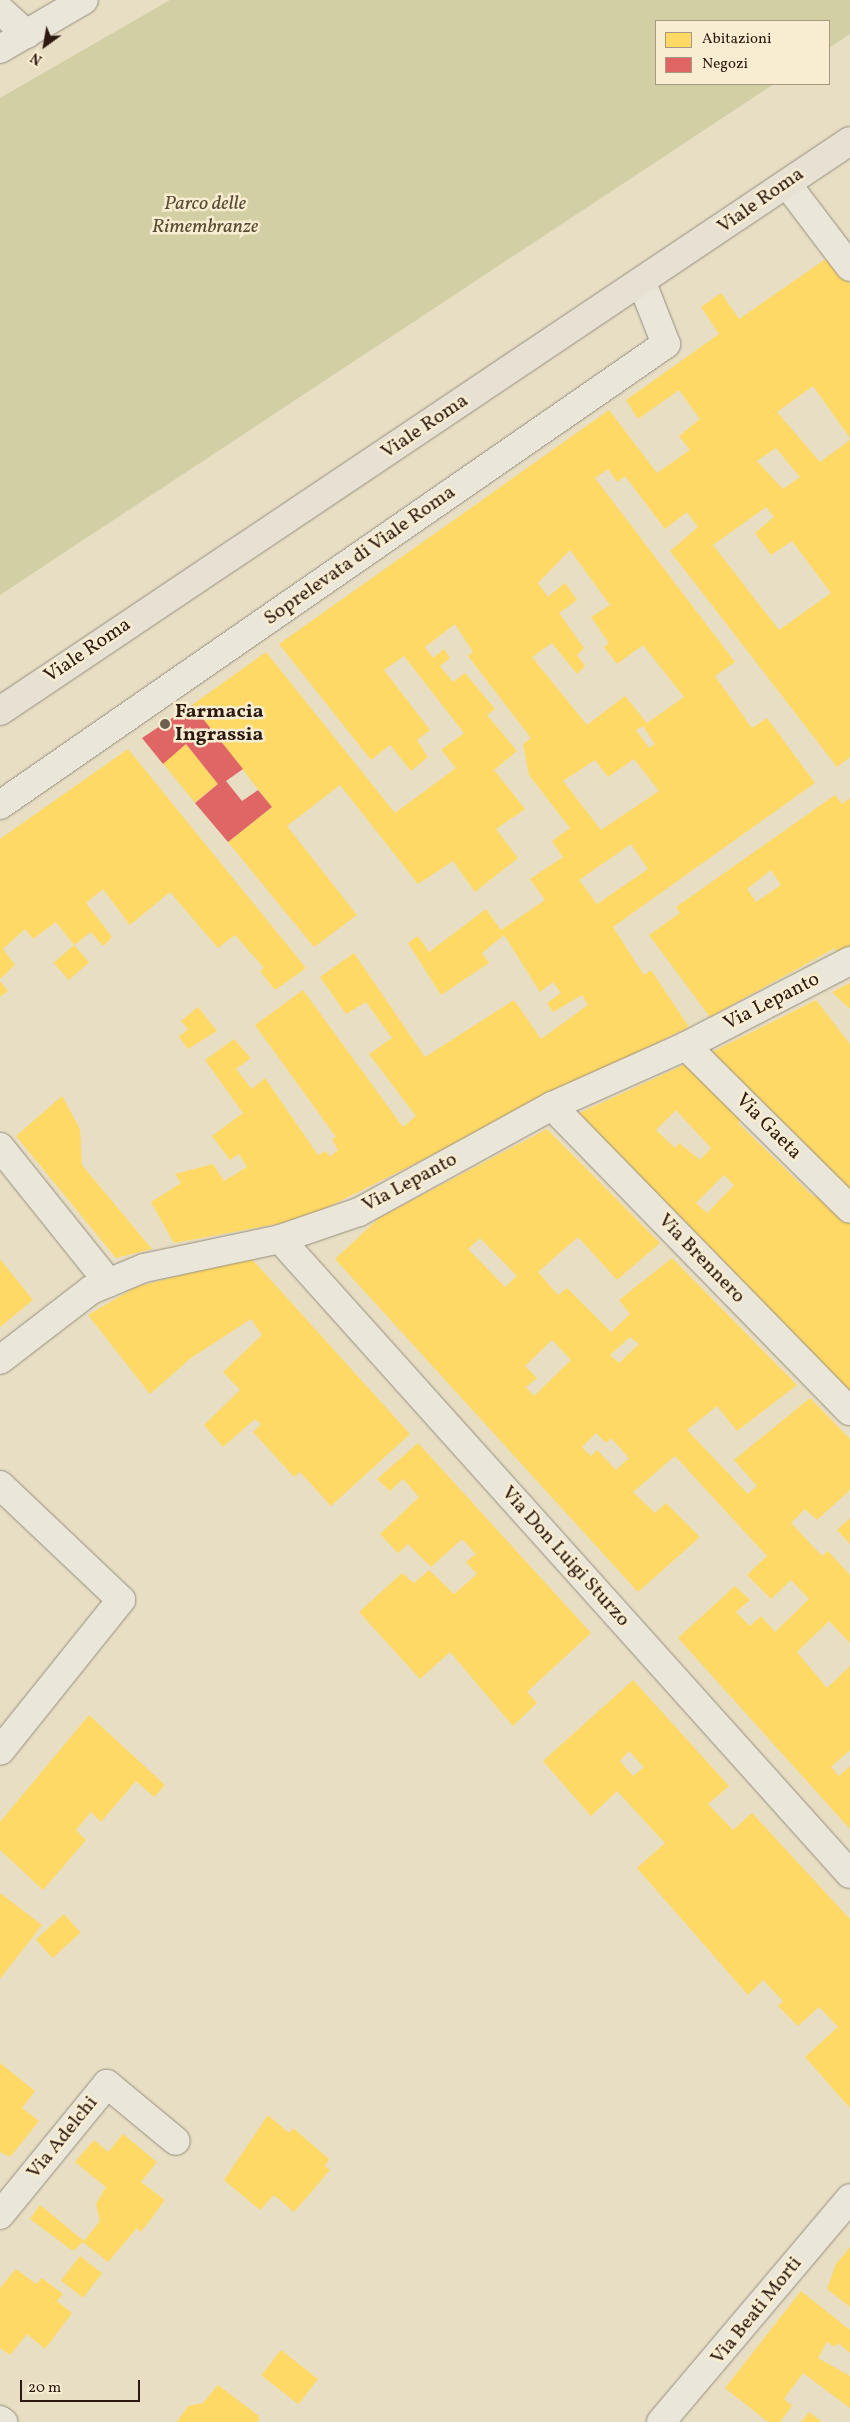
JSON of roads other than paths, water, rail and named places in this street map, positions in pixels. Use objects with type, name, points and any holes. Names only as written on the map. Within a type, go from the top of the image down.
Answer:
[{"type":"main road","name":"Viale Roma","points":[[0,711],[642,283],[850,141]]},
{"type":"street","points":[[0,49],[84,0]]},
{"type":"street","points":[[0,10],[26,34]]},
{"type":"street","points":[[787,184],[850,267]]},
{"type":"street","name":"Soprelevata di Viale Roma","points":[[0,805],[666,344],[642,283]]},
{"type":"street","name":"Via Lepanto","points":[[0,1360],[91,1290],[144,1268],[280,1240],[359,1212],[552,1106],[686,1046],[850,961]]},
{"type":"street","name":"Via Gaeta","points":[[686,1046],[850,1209]]},
{"type":"street","name":"Via Brennero","points":[[552,1106],[850,1411]]},
{"type":"street","points":[[0,1147],[109,1283]]},
{"type":"street","name":"Via Don Luigi Sturzo","points":[[280,1240],[850,1874]]},
{"type":"street","points":[[0,1485],[122,1600],[0,1751]]},
{"type":"street","name":"Via Adelchi","points":[[0,2215],[107,2084],[176,2141]]},
{"type":"street","name":"Via Beati Morti","points":[[661,2422],[850,2198]]},
{"type":"place","name":"Farmacia Ingrassia","points":[[165,724]]},
{"type":"park label","name":"Parco delle Rimembranze","points":[[205,216]]}]
